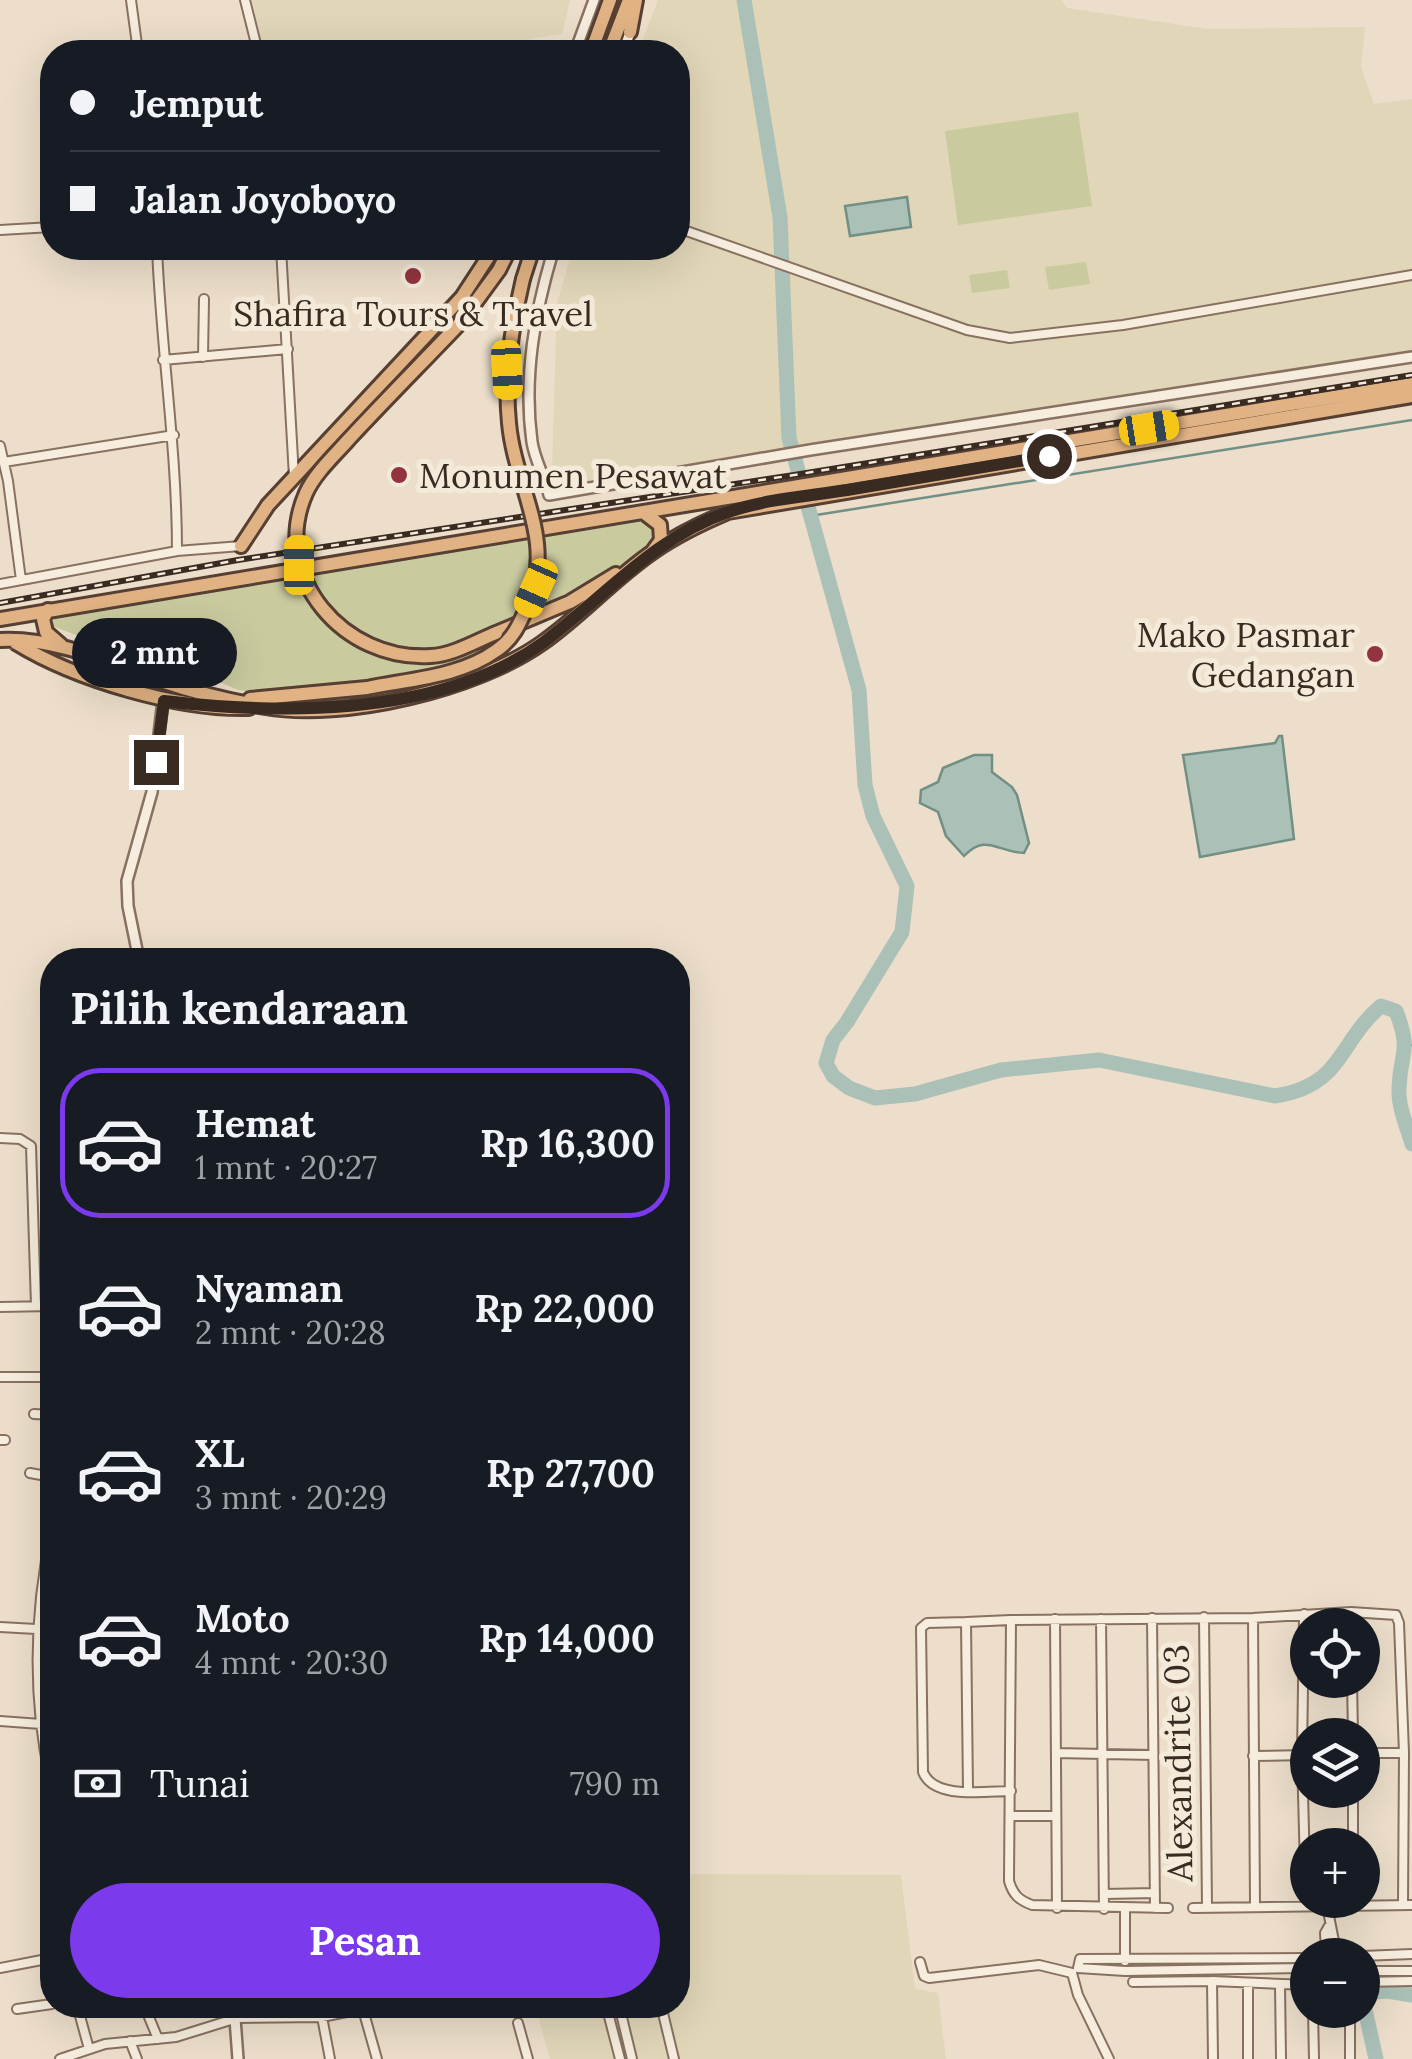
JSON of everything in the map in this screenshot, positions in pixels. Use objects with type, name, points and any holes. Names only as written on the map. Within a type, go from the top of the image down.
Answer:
[{"type":"highway","points":[[595,40],[610,0]]},
{"type":"highway","points":[[630,32],[635,0]]},
{"type":"highway","points":[[615,40],[635,0]]},
{"type":"highway","points":[[241,546],[268,505],[462,296],[486,260]]},
{"type":"highway","points":[[504,260],[461,322],[348,441],[306,493],[299,526],[299,565],[309,592],[333,623],[361,643],[432,656],[570,602],[728,512],[794,493]]},
{"type":"highway","points":[[236,700],[366,688],[446,674],[487,656],[516,633],[536,588],[539,546],[509,426],[507,370],[530,260]]},
{"type":"highway","points":[[813,490],[1412,384]]},
{"type":"highway","points":[[2,619],[635,513],[794,493],[1412,396]]},
{"type":"highway","points":[[6,640],[43,660],[164,701],[230,709],[338,709],[459,684],[504,666],[542,644],[661,540],[660,525],[650,515],[635,513]]},
{"type":"highway","points":[[48,610],[44,628],[63,647]]},
{"type":"highway","points":[[2,619],[18,620],[23,626],[21,632],[6,640]]},
{"type":"highway","points":[[6,640],[63,647],[165,682],[266,708]]},
{"type":"street","points":[[131,0],[136,40]]},
{"type":"street","points":[[245,0],[255,40]]},
{"type":"street","points":[[580,40],[594,0]]},
{"type":"street","points":[[627,40],[630,32]]},
{"type":"street","points":[[0,230],[40,228]]},
{"type":"street","points":[[690,232],[967,330],[1010,338],[1142,322],[1412,276]]},
{"type":"street","points":[[158,260],[163,360],[174,435],[177,551]]},
{"type":"street","points":[[282,260],[294,477]]},
{"type":"street","points":[[551,260],[532,335],[529,392],[532,443],[549,495],[810,450],[1412,357]]},
{"type":"street","points":[[203,357],[204,299]]},
{"type":"street","points":[[163,360],[288,349]]},
{"type":"street","points":[[4,462],[174,435]]},
{"type":"street","points":[[0,446],[21,580]]},
{"type":"street","points":[[0,584],[177,551],[241,546]]},
{"type":"street","points":[[137,948],[127,881],[152,792],[164,701]]},
{"type":"street","points":[[0,1138],[20,1139],[31,1146],[36,1306]]},
{"type":"street","points":[[0,1308],[40,1306]]},
{"type":"street","points":[[0,1377],[40,1377]]},
{"type":"street","points":[[34,1414],[40,1414]]},
{"type":"street","points":[[30,1473],[40,1475]]},
{"type":"street","points":[[40,1604],[36,1629],[40,1714]]},
{"type":"street","points":[[1380,1613],[1398,1618],[1408,1905],[1380,1904]]},
{"type":"street","points":[[1011,1791],[932,1786],[923,1772],[921,1628],[927,1623],[1290,1615]]},
{"type":"street","points":[[1152,1618],[1155,1908]]},
{"type":"street","name":"Alexandrite 03","points":[[1204,1618],[1207,1907]]},
{"type":"street","points":[[1254,1618],[1255,1906]]},
{"type":"street","points":[[1055,1619],[1057,1908]]},
{"type":"street","points":[[1101,1619],[1104,1909]]},
{"type":"street","points":[[1011,1620],[1012,1891],[1032,1905],[1057,1908],[1168,1908]]},
{"type":"street","points":[[966,1622],[968,1790]]},
{"type":"street","points":[[0,1627],[36,1629]]},
{"type":"street","points":[[0,1721],[40,1724]]},
{"type":"street","points":[[1380,1752],[1404,1752]]},
{"type":"street","points":[[1056,1753],[1154,1755]]},
{"type":"street","points":[[1253,1756],[1290,1756]]},
{"type":"street","points":[[1010,1816],[1056,1816]]},
{"type":"street","points":[[1104,1894],[1155,1893]]},
{"type":"street","points":[[1193,1908],[1290,1906]]},
{"type":"street","points":[[1125,1908],[1125,1971]]},
{"type":"street","points":[[1380,1955],[1412,1954]]},
{"type":"street","points":[[1109,2059],[1078,1995],[1075,1970],[1080,1958],[1290,1958]]},
{"type":"street","points":[[0,1968],[40,1960]]},
{"type":"street","points":[[920,1962],[924,1976],[929,1978],[1039,1965],[1125,1971],[1290,1968]]},
{"type":"street","points":[[1380,1971],[1412,1971]]},
{"type":"street","points":[[1212,1981],[1213,2059]]},
{"type":"street","points":[[1133,1982],[1290,1984]]},
{"type":"street","points":[[1380,1982],[1412,1982]]},
{"type":"street","points":[[1248,1984],[1248,2059]]},
{"type":"street","points":[[1280,1984],[1281,2059]]},
{"type":"street","points":[[17,2009],[40,2006]]},
{"type":"street","points":[[81,2018],[89,2049]]},
{"type":"street","points":[[149,2018],[158,2039]]},
{"type":"street","points":[[64,2058],[89,2049],[158,2039],[237,2018],[301,2018]]},
{"type":"street","points":[[237,2018],[238,2059]]},
{"type":"street","points":[[322,2018],[330,2059]]},
{"type":"street","points":[[365,2018],[377,2059]]},
{"type":"street","points":[[609,2018],[620,2059]]},
{"type":"street","points":[[622,2018],[632,2059]]},
{"type":"street","points":[[664,2018],[674,2059]]},
{"type":"street","points":[[518,2024],[528,2059]]},
{"type":"street","points":[[1314,2028],[1314,2059]]},
{"type":"street","points":[[1350,2028],[1350,2059]]},
{"type":"street","points":[[130,2041],[137,2059]]},
{"type":"shaded area","points":[[252,0],[570,0],[562,34],[524,40],[260,40]]},
{"type":"shaded area","points":[[658,0],[1061,0],[1067,8],[1208,29],[1365,27],[1361,67],[1374,104],[1412,99],[1412,357],[557,497],[552,470],[557,303],[570,260],[690,260],[690,40],[643,40]]},
{"type":"shaded area","points":[[907,197],[911,227],[850,236],[845,206]]},
{"type":"shaded area","points":[[1279,736],[1294,839],[1200,857],[1183,755],[1275,743]]},
{"type":"shaded area","points":[[974,755],[992,755],[992,772],[1017,795],[1029,843],[1024,853],[986,845],[964,856],[946,836],[938,812],[920,803],[921,790],[938,782],[943,768]]},
{"type":"shaded area","points":[[690,1874],[901,1875],[915,1989],[938,1993],[946,2059],[550,2059],[539,2018],[690,2018]]},
{"type":"green space","points":[[1078,112],[1092,206],[958,225],[945,131]]},
{"type":"green space","points":[[1086,262],[1090,284],[1049,290],[1045,267]]},
{"type":"green space","points":[[1007,270],[1010,288],[972,293],[969,275]]},
{"type":"green space","points":[[644,520],[654,526],[657,534],[653,545],[473,657],[411,678],[270,695],[238,690],[161,667],[52,626],[54,617],[61,613]]},
{"type":"waterway","points":[[744,0],[780,217],[789,438],[859,690],[865,785],[873,816],[907,886],[902,932],[833,1040],[826,1063],[833,1076],[849,1088],[875,1098],[915,1094],[1001,1070],[1099,1060],[1275,1096],[1297,1091],[1327,1073],[1381,1006],[1396,1011],[1403,1036],[1399,1096],[1412,1144]]},
{"type":"waterway","points":[[810,516],[1412,420]]},
{"type":"waterway","points":[[1407,1046],[1412,1045]]},
{"type":"waterway","points":[[1380,1992],[1412,1995]]},
{"type":"waterway","points":[[1369,2028],[1376,2059]]},
{"type":"railway","points":[[0,603],[238,560],[1412,375]]},
{"type":"place","name":"Shafira Tours & Travel","points":[[413,276]]},
{"type":"place","name":"Monumen Pesawat","points":[[399,475]]},
{"type":"place","name":"Mako Pasmar Gedangan","points":[[1375,654]]},
{"type":"route","points":[[156,762],[164,701],[230,709],[338,709],[459,684],[504,666],[542,644],[652,552],[728,512],[1049,456]]}]
